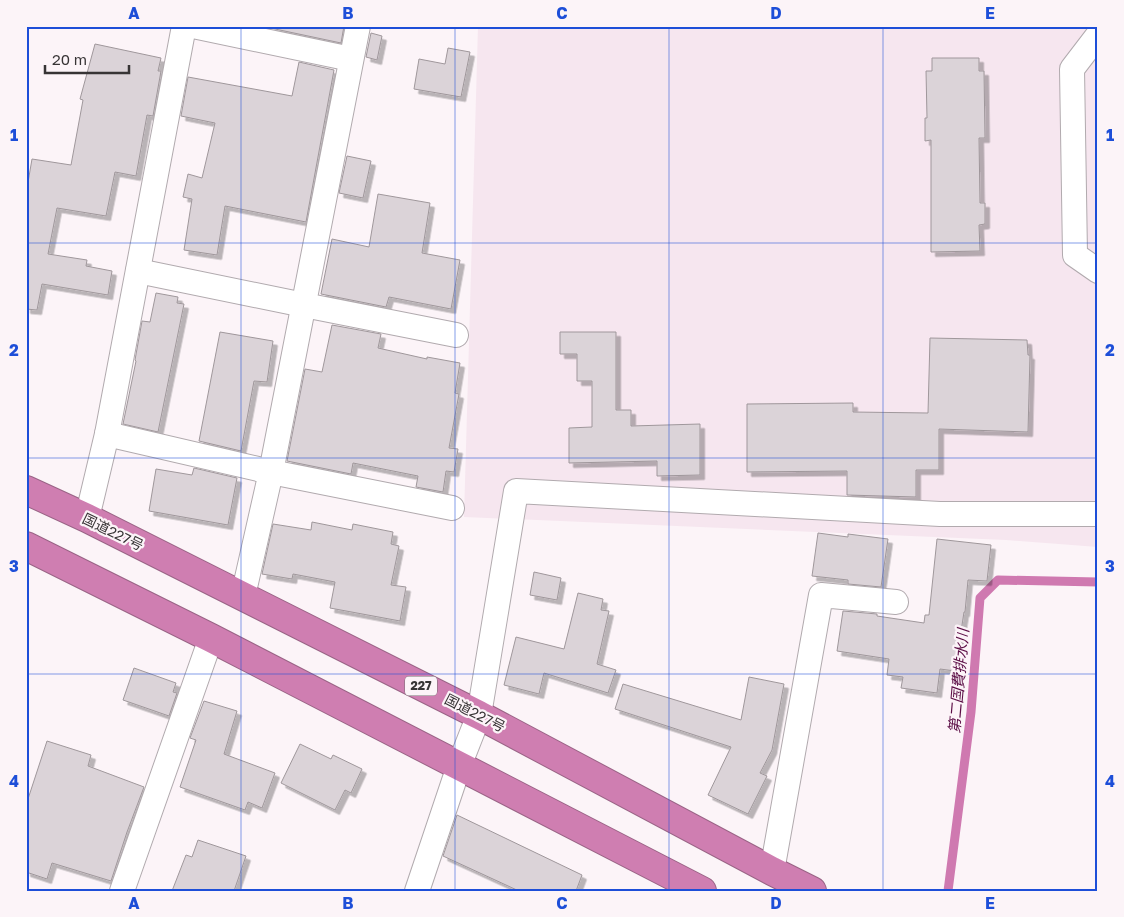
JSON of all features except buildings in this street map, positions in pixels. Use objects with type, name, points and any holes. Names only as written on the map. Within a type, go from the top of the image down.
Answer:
[{"type":"highway","name":"国道227号","points":[[26,490],[87,518],[479,715],[812,891]]},
{"type":"highway","points":[[26,546],[211,638],[702,891]]},
{"type":"street","points":[[87,518],[107,434],[184,26]]},
{"type":"street","points":[[193,26],[351,59]]},
{"type":"street","points":[[244,596],[271,472],[358,26]]},
{"type":"street","points":[[1098,35],[1072,69],[1076,255],[1098,271]]},
{"type":"street","points":[[138,271],[456,335]]},
{"type":"street","points":[[107,434],[271,472],[452,508]]},
{"type":"street","points":[[417,891],[459,766],[479,715],[516,490],[940,514],[1098,514]]},
{"type":"street","points":[[772,871],[821,595],[896,602]]},
{"type":"street","points":[[122,891],[211,638]]},
{"type":"shaded area","points":[[478,26],[1098,26],[1098,547],[1006,540],[464,517]]},
{"type":"waterway","name":"第二国費排水川","points":[[948,891],[971,712],[980,598],[998,580],[1098,582]]}]
